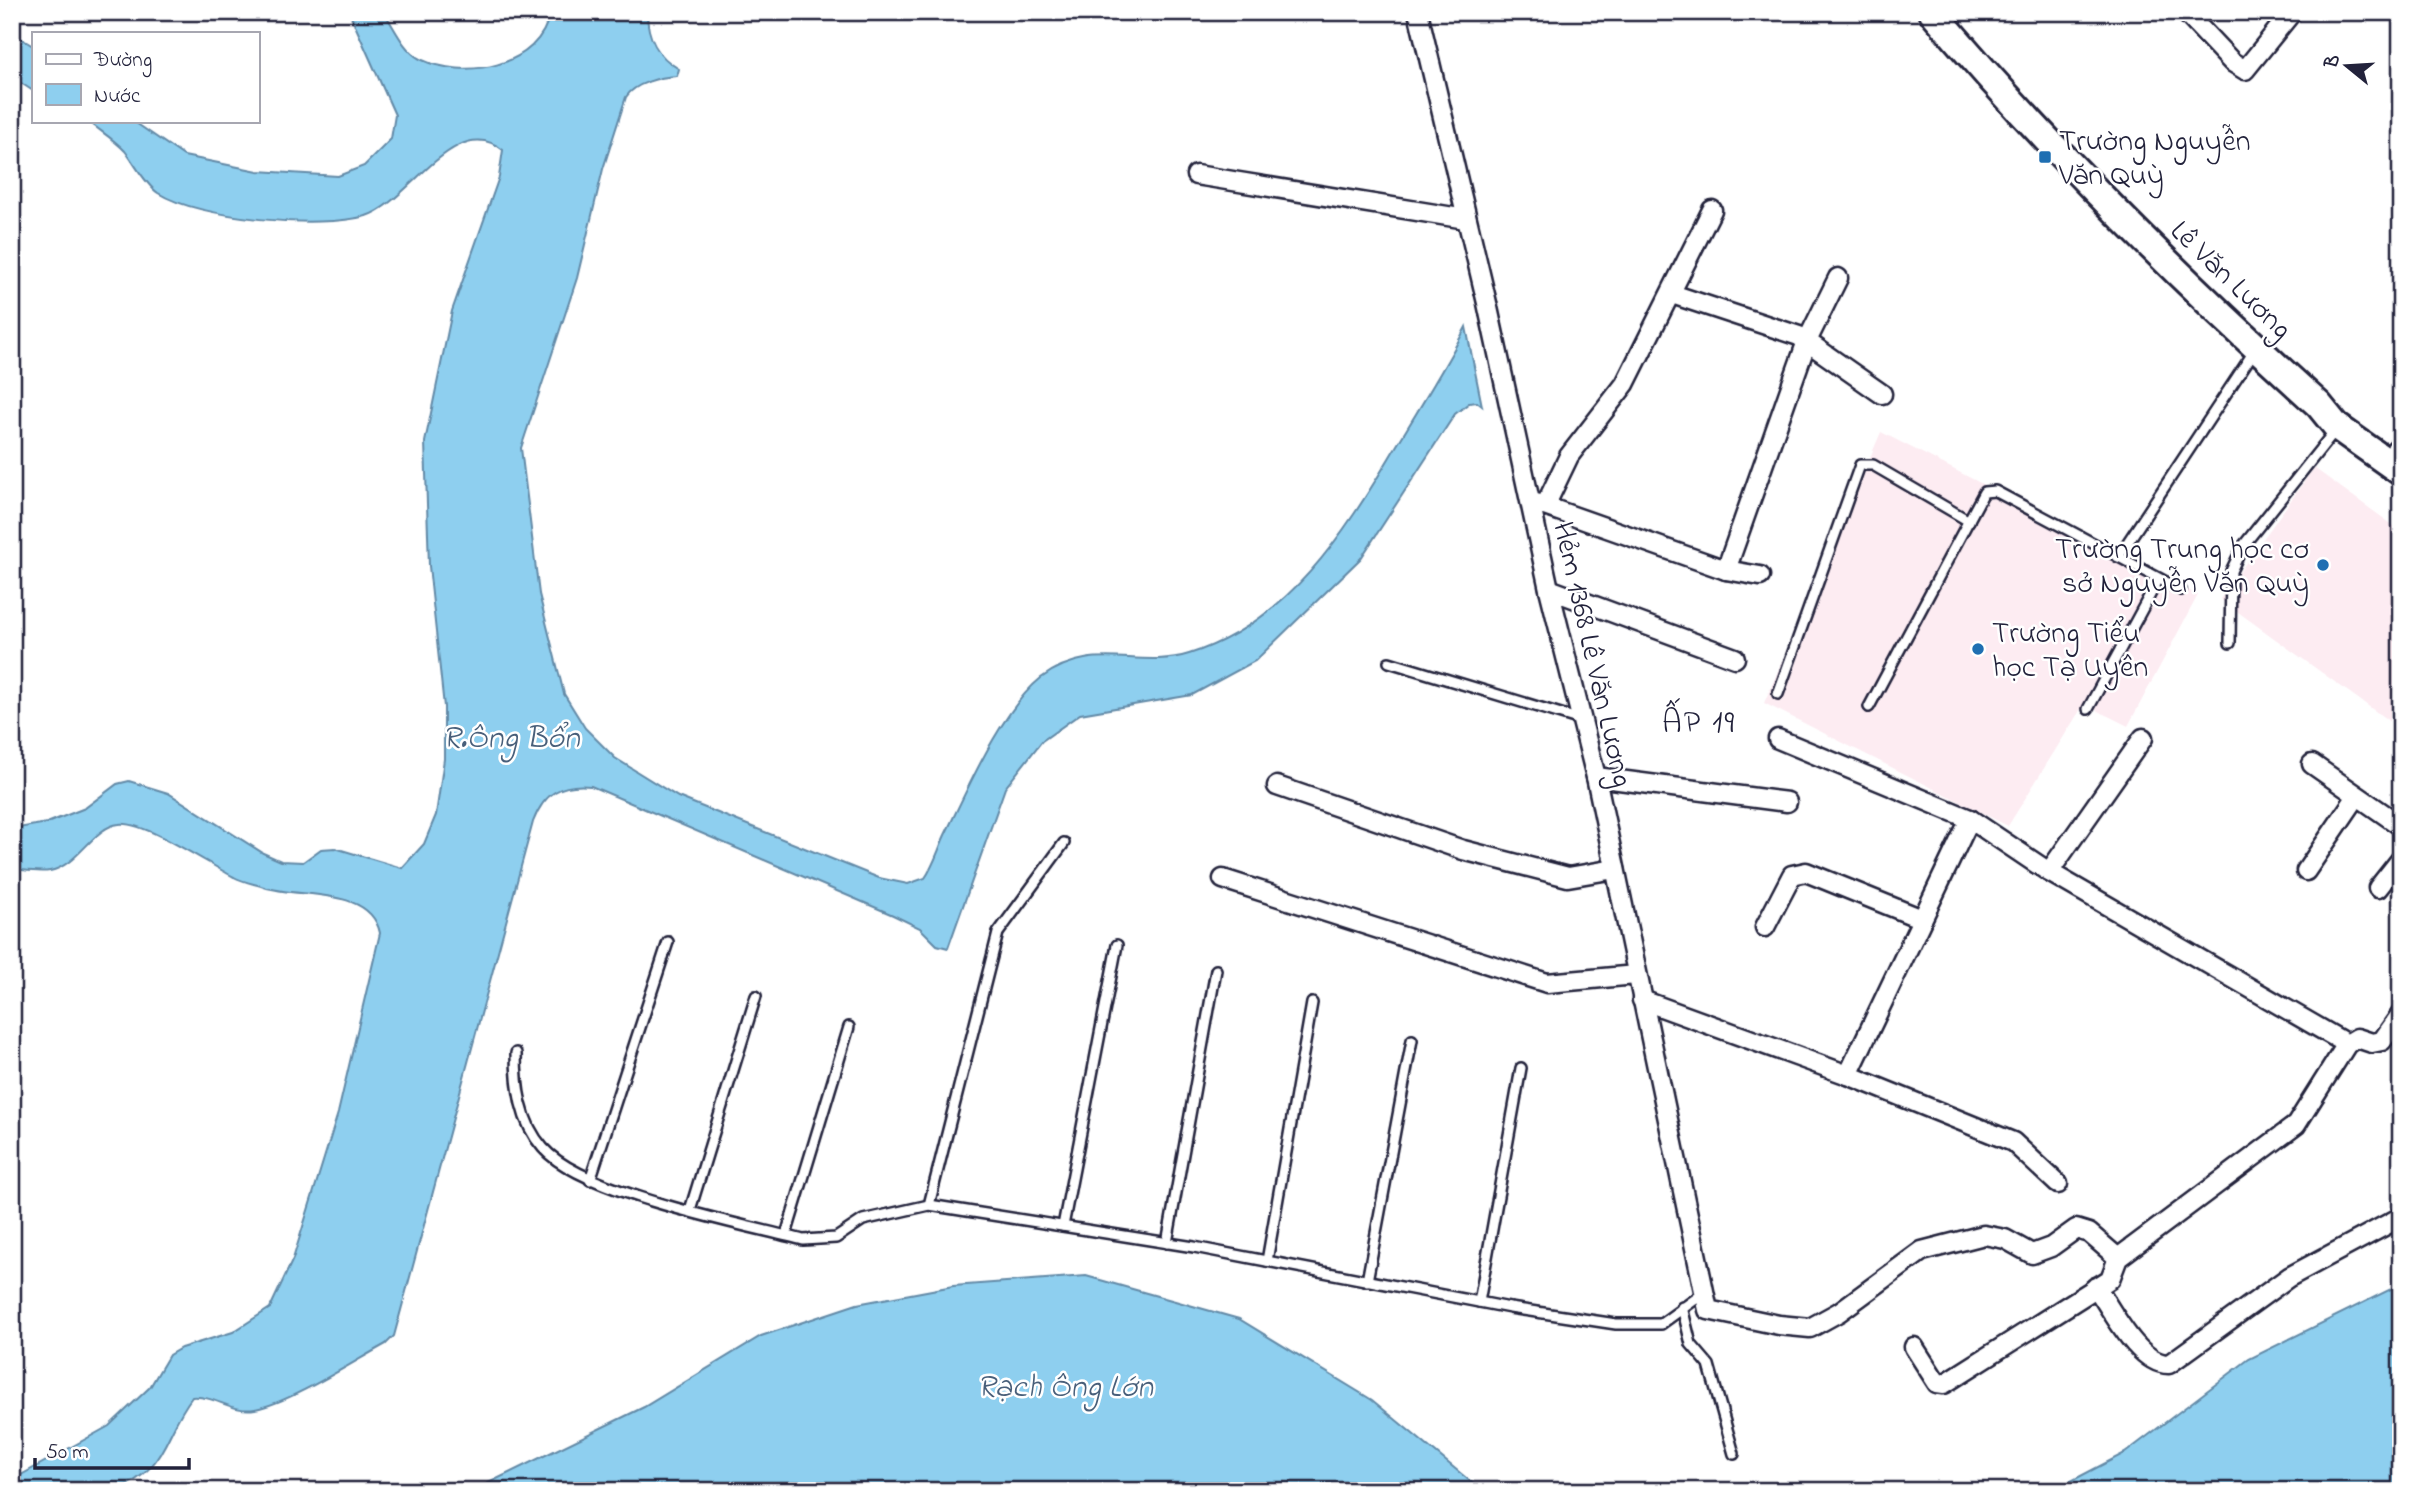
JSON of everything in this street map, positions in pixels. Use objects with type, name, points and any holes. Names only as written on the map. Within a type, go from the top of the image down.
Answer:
[{"type":"main road","name":"Lê Văn Lương","points":[[1933,12],[2012,105],[2103,201],[2256,349],[2319,405],[2338,427],[2398,460]]},
{"type":"main road","name":"Lê Văn Lương","points":[[2319,405],[2341,411],[2398,460]]},
{"type":"street","name":"Hẻm 1368 Lê Văn Lương","points":[[1418,12],[1466,219],[1537,503],[1549,589],[1596,777],[1706,1301]]},
{"type":"street","points":[[2185,12],[2232,62],[2245,70],[2292,12]]},
{"type":"street","points":[[1196,175],[1466,219]]},
{"type":"street","points":[[1712,210],[1625,384],[1569,456],[1537,503],[1726,570],[1760,576]]},
{"type":"street","points":[[1726,570],[1807,341],[1838,278]]},
{"type":"street","points":[[1672,294],[1799,335],[1882,394]]},
{"type":"street","points":[[1549,589],[1735,658]]},
{"type":"street","points":[[2049,872],[2143,738]]},
{"type":"street","points":[[1778,739],[1970,819],[2049,872],[2347,1044]]},
{"type":"street","points":[[2312,764],[2401,826]]},
{"type":"street","points":[[1596,777],[1787,802]]},
{"type":"street","points":[[1276,786],[1463,850],[1568,877],[1615,869]]},
{"type":"street","points":[[2306,871],[2357,796]]},
{"type":"street","points":[[1848,1075],[1970,819]]},
{"type":"street","points":[[2378,888],[2401,859]]},
{"type":"street","points":[[1765,927],[1792,875],[1806,872],[1922,919]]},
{"type":"street","points":[[1223,879],[1547,983],[1636,975]]},
{"type":"street","points":[[1642,1000],[1848,1075],[2014,1142],[2058,1184]]},
{"type":"street","points":[[1914,1347],[1937,1383],[1944,1384],[2109,1279],[2118,1258],[2297,1125],[2347,1044],[2357,1038],[2372,1043],[2382,1041],[2401,1014]]},
{"type":"street","points":[[2096,1287],[2138,1350],[2161,1364],[2169,1364],[2289,1277],[2401,1217]]},
{"type":"street","points":[[1706,1301],[1733,1316],[1810,1328],[1839,1312],[1922,1251],[1984,1235],[2005,1238],[2032,1254],[2051,1247],[2076,1229],[2089,1233],[2118,1258]]},
{"type":"lane","points":[[2118,557],[2256,349]]},
{"type":"lane","points":[[2230,643],[2231,571],[2243,546],[2338,427]]},
{"type":"lane","points":[[1778,694],[1860,466],[1873,465],[1969,521]]},
{"type":"lane","points":[[1869,707],[1984,492],[1995,491],[2181,590]]},
{"type":"lane","points":[[2088,709],[2158,580]]},
{"type":"lane","points":[[1389,662],[1581,720]]},
{"type":"lane","points":[[929,1205],[998,933],[1064,843]]},
{"type":"lane","points":[[590,1180],[668,942]]},
{"type":"lane","points":[[1063,1226],[1117,945]]},
{"type":"lane","points":[[1167,1243],[1216,970]]},
{"type":"lane","points":[[690,1209],[756,996]]},
{"type":"lane","points":[[1267,1262],[1312,1003]]},
{"type":"lane","points":[[786,1236],[849,1027]]},
{"type":"lane","points":[[1367,1281],[1412,1040]]},
{"type":"lane","points":[[516,1053],[516,1088],[526,1118],[542,1148],[566,1169],[590,1180],[803,1240],[836,1238],[863,1220],[929,1205],[1167,1243],[1479,1302],[1616,1324],[1661,1324],[1682,1307],[1706,1301]]},
{"type":"lane","points":[[1479,1302],[1521,1068]]},
{"type":"lane","points":[[1682,1307],[1691,1344],[1709,1365],[1734,1454]]},
{"type":"shaded area","name":"Trường Tiểu học Tạ Uyên","points":[[1881,432],[2198,595],[2128,726],[2084,704],[2008,826],[1764,703]]},
{"type":"shaded area","name":"Trường Trung học cơ sở Nguyễn Văn Quỳ","points":[[2314,468],[2401,531],[2401,713],[2393,724],[2220,599]]},
{"type":"water","name":"R.Ông Bổn","points":[[349,12],[384,12],[404,45],[420,59],[457,68],[478,68],[516,57],[532,46],[543,31],[550,12],[647,12],[651,38],[659,52],[679,69],[677,76],[649,82],[635,88],[626,97],[603,169],[577,278],[521,448],[539,594],[564,694],[585,728],[615,758],[678,797],[879,878],[908,884],[925,878],[999,729],[1041,678],[1060,666],[1097,657],[1151,659],[1189,654],[1224,640],[1256,621],[1284,598],[1310,572],[1355,513],[1466,327],[1482,406],[1477,402],[1469,403],[1455,414],[1361,558],[1255,661],[1192,695],[1080,714],[1042,741],[1005,788],[948,948],[937,945],[920,928],[893,915],[591,786],[562,788],[548,797],[533,822],[394,1336],[386,1344],[321,1381],[269,1405],[247,1410],[192,1397],[154,1463],[131,1483],[113,1491],[12,1491],[12,1480],[109,1426],[150,1387],[169,1355],[181,1348],[233,1332],[270,1308],[293,1259],[338,1113],[380,933],[374,918],[363,908],[348,901],[279,890],[241,880],[160,836],[130,825],[110,826],[60,868],[41,872],[12,869],[12,829],[47,823],[85,808],[117,784],[129,781],[168,793],[263,853],[281,861],[303,862],[321,849],[335,848],[402,868],[424,844],[436,815],[444,759],[444,707],[429,566],[425,442],[452,311],[499,177],[503,150],[485,141],[467,142],[450,150],[399,195],[366,216],[319,222],[260,219],[201,209],[158,193],[144,179],[125,151],[89,122],[134,122],[184,156],[258,171],[338,176],[364,166],[391,139],[395,115]]},
{"type":"water","points":[[12,33],[32,45],[32,90],[12,77]]},
{"type":"water","name":"Rạch Ông Lớn","points":[[1086,1276],[1239,1319],[1372,1400],[1482,1491],[472,1491],[644,1407],[761,1336],[857,1304],[953,1286]]},
{"type":"water","points":[[2401,1284],[2401,1491],[2052,1491],[2125,1453],[2249,1359]]},
{"type":"place","name":"Trường Nguyễn Văn Quỳ","points":[[2045,157]]},
{"type":"place","name":"Trường Trung học cơ sở Nguyễn Văn Quỳ","points":[[2323,565]]},
{"type":"place","name":"Trường Tiểu học Tạ Uyên","points":[[1978,649]]},
{"type":"district","name":"ẤP 19","points":[[1699,721]]}]
